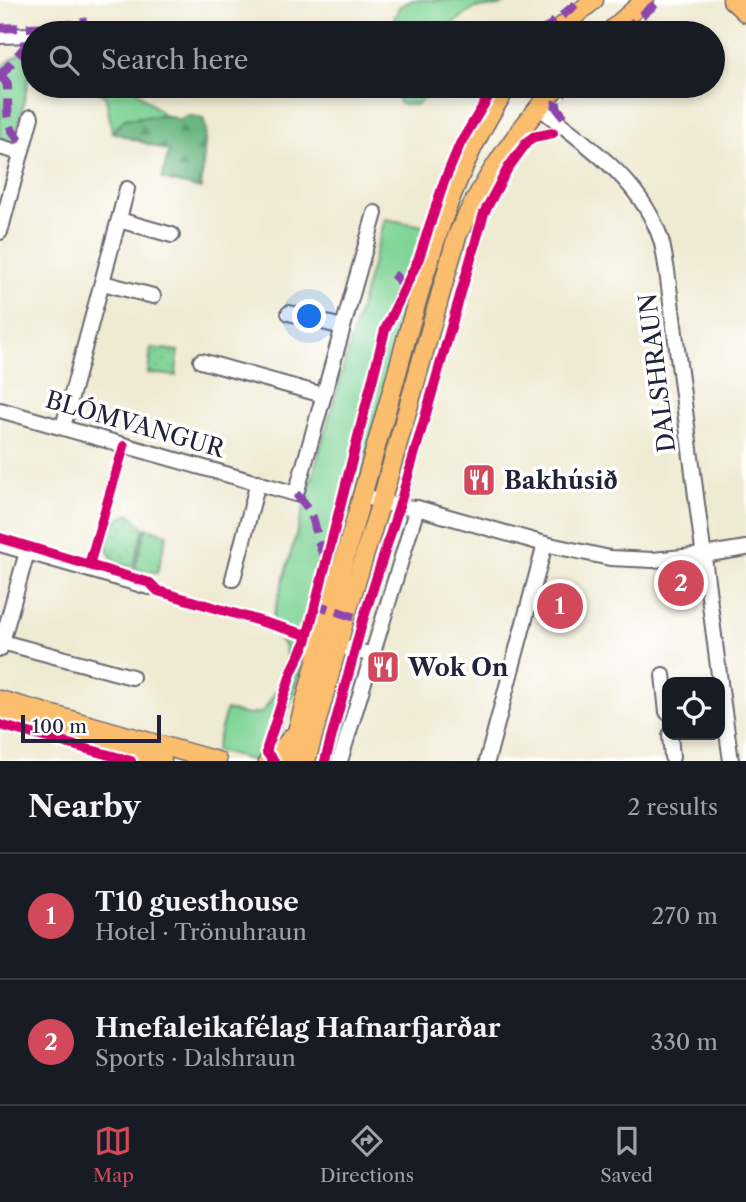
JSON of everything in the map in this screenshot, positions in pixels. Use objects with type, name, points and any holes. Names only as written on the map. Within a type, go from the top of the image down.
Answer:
[{"type":"main road","points":[[569,21],[594,0]]},
{"type":"main road","points":[[621,21],[645,0]]},
{"type":"main road","points":[[732,0],[746,13]]},
{"type":"main road","points":[[308,758],[363,490],[428,265],[447,207],[476,137],[500,98]]},
{"type":"main road","points":[[289,761],[298,728],[382,497],[457,236],[500,157],[546,98]]},
{"type":"main road","points":[[0,700],[205,760]]},
{"type":"main road","points":[[0,717],[162,761]]},
{"type":"main road","points":[[268,761],[285,747],[298,728]]},
{"type":"street","points":[[0,36],[21,36]]},
{"type":"street","name":"DALSHRAUN","points":[[538,107],[621,175],[637,195],[660,238],[667,271],[719,677]]},
{"type":"street","points":[[0,232],[4,201],[31,117]]},
{"type":"street","points":[[0,147],[21,153]]},
{"type":"street","points":[[63,427],[127,189]]},
{"type":"street","points":[[201,361],[323,395],[375,213]]},
{"type":"street","points":[[119,220],[172,235]]},
{"type":"street","points":[[103,283],[153,296]]},
{"type":"street","points":[[289,313],[342,327]]},
{"type":"street","name":"BLÓMVANGUR","points":[[0,410],[296,494],[323,395]]},
{"type":"street","points":[[233,579],[258,482]]},
{"type":"street","points":[[363,490],[399,507],[417,508],[545,544],[610,558],[653,560],[746,548]]},
{"type":"street","points":[[340,761],[417,508]]},
{"type":"street","points":[[0,544],[149,587]]},
{"type":"street","points":[[487,761],[545,544]]},
{"type":"street","points":[[27,552],[1,645],[132,677]]},
{"type":"street","points":[[330,643],[372,655]]},
{"type":"street","name":"DALSHRAUN","points":[[725,729],[731,761]]},
{"type":"street","points":[[670,740],[672,757]]},
{"type":"green space","points":[[412,0],[510,0],[499,6],[475,8],[456,21],[394,21],[399,7]]},
{"type":"green space","points":[[21,53],[21,98],[25,98],[15,142],[0,138],[0,68]]},
{"type":"green space","points":[[106,98],[145,98],[164,115],[125,119],[112,132]]},
{"type":"green space","points":[[397,98],[423,98],[417,105],[400,104]]},
{"type":"green space","points":[[164,115],[180,120],[187,115],[203,118],[206,129],[201,189],[162,179],[169,151],[112,132],[125,119]]},
{"type":"green space","points":[[385,219],[429,227],[427,250],[315,636],[307,650],[278,741],[264,756],[250,760],[215,751],[226,710],[248,715],[263,712],[285,672],[284,645],[269,631]]},
{"type":"green space","points":[[151,348],[178,351],[176,376],[148,373]]},
{"type":"green space","points":[[130,514],[144,528],[133,567],[117,562],[107,549],[108,534],[112,527]]},
{"type":"green space","points":[[146,528],[167,534],[157,573],[135,568]]},
{"type":"marked path","points":[[556,21],[581,0]]},
{"type":"marked path","points":[[635,21],[660,0]]},
{"type":"marked path","points":[[0,28],[21,28]]},
{"type":"marked path","points":[[0,76],[21,52]]},
{"type":"marked path","points":[[0,75],[7,83],[9,123],[24,143]]},
{"type":"marked path","points":[[559,98],[556,102],[557,108],[564,117]]},
{"type":"marked path","points":[[393,274],[405,286]]},
{"type":"marked path","points":[[296,494],[312,516],[323,554]]},
{"type":"marked path","points":[[311,603],[363,620]]},
{"type":"cycle path","points":[[274,761],[267,753],[267,748],[292,671],[306,642],[385,330],[419,258],[444,182],[460,144],[488,98]]},
{"type":"cycle path","points":[[325,761],[363,620],[399,507],[484,213],[508,168],[527,142],[533,137],[553,133]]},
{"type":"cycle path","points":[[124,446],[89,565],[150,583],[158,591],[307,635]]},
{"type":"cycle path","points":[[0,538],[89,565]]},
{"type":"cycle path","points":[[0,725],[131,761]]},
{"type":"place","name":"Bakhúsið","points":[[479,480]]},
{"type":"place","name":"Hnefaleikafélag Hafnarfjarðar","points":[[681,583]]},
{"type":"place","name":"T10 guesthouse","points":[[560,606]]},
{"type":"place","name":"Wok On","points":[[383,667]]}]
